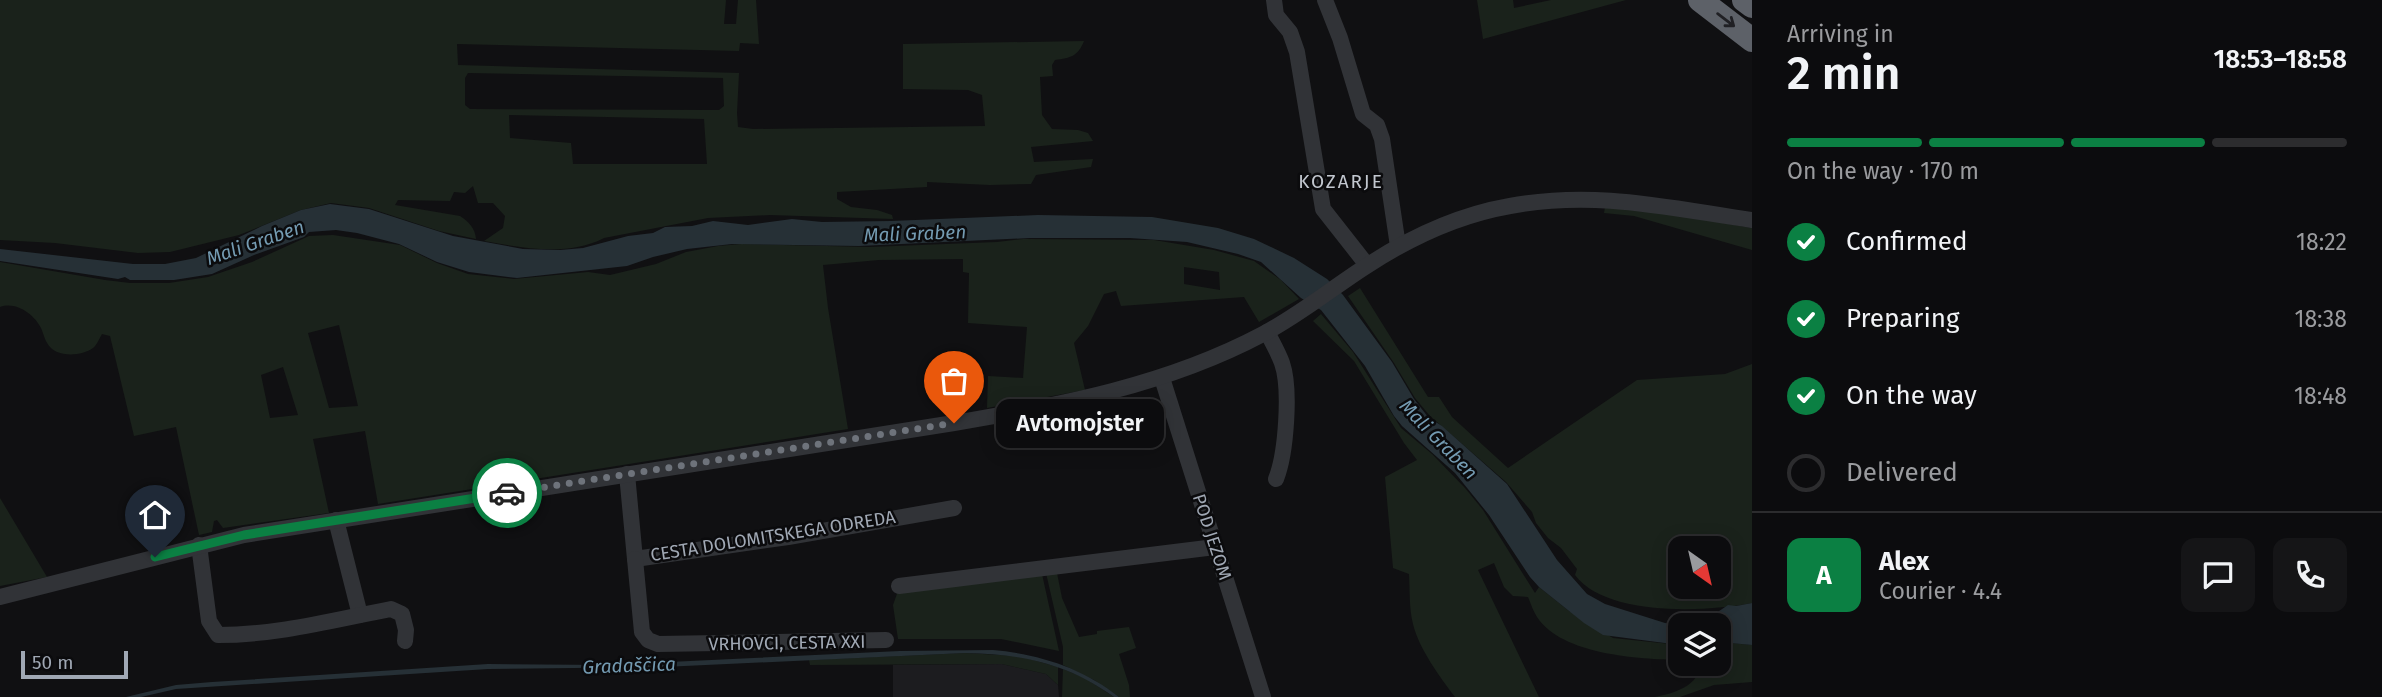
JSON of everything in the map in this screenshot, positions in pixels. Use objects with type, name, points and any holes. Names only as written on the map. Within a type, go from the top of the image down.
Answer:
[{"type":"highway","points":[[1700,0],[1752,40]]},
{"type":"highway","points":[[1744,0],[1752,6]]},
{"type":"street","points":[[1274,0],[1276,15],[1290,32],[1297,52],[1323,209],[1367,265]]},
{"type":"street","points":[[1325,0],[1340,38],[1363,114],[1377,125],[1382,139],[1398,246]]},
{"type":"street","points":[[0,597],[244,535],[998,416],[1108,393],[1162,378],[1225,354],[1296,314],[1398,246],[1474,214],[1535,202],[1637,201],[1752,220]]},
{"type":"street","points":[[1267,332],[1282,364],[1286,389],[1284,444],[1281,467],[1276,479]]},
{"type":"street","name":"POD JEZOM","points":[[1162,378],[1264,697]]},
{"type":"street","name":"CESTA DOLOMITSKEGA ODREDA","points":[[627,474],[635,559],[788,537],[954,508]]},
{"type":"street","points":[[336,520],[360,615]]},
{"type":"street","points":[[199,545],[209,621],[218,635],[296,629],[391,609],[402,614],[406,630],[405,641]]},
{"type":"street","points":[[899,586],[1215,547]]},
{"type":"street","name":"VRHOVCI, CESTA XXI","points":[[635,559],[642,632],[648,640],[658,645],[886,640]]},
{"type":"shaded area","points":[[0,0],[726,0],[724,24],[736,24],[738,0],[756,0],[759,44],[740,43],[739,51],[457,44],[458,65],[739,73],[738,127],[753,129],[985,126],[982,95],[968,90],[903,89],[903,44],[1084,41],[1073,55],[1055,60],[1052,65],[1053,76],[1040,77],[1042,115],[1052,129],[1078,130],[1088,133],[1093,141],[1031,147],[1034,162],[1093,159],[1091,167],[1036,175],[1031,184],[927,182],[927,187],[837,192],[837,199],[851,207],[877,210],[892,215],[893,219],[770,215],[708,218],[604,238],[575,247],[529,248],[484,241],[503,228],[505,216],[493,203],[478,203],[473,186],[465,193],[454,192],[450,201],[398,200],[395,205],[460,216],[471,226],[476,239],[439,231],[369,208],[331,203],[301,210],[239,235],[170,252],[138,253],[55,243],[0,240]],"holes":[[[468,73],[723,78],[724,106],[719,110],[470,109],[465,105],[465,78]],[[509,115],[704,119],[707,164],[573,164],[571,143],[510,138]]]},
{"type":"shaded area","points":[[1477,0],[1513,0],[1514,8],[1551,0],[1626,0],[1483,39]]},
{"type":"shaded area","points":[[1605,207],[1683,216],[1752,228],[1752,250],[1634,216],[1604,213]]},
{"type":"shaded area","points":[[333,235],[400,245],[468,274],[514,279],[588,272],[610,275],[656,264],[686,252],[741,244],[870,247],[1023,239],[1154,240],[1214,250],[1254,261],[1281,280],[1299,299],[1259,322],[1244,297],[1121,306],[1116,291],[1104,294],[1088,326],[1074,343],[1085,390],[987,408],[988,376],[1023,378],[1027,327],[968,323],[969,273],[963,272],[963,259],[879,260],[823,265],[848,429],[378,504],[365,431],[313,439],[329,513],[223,528],[217,520],[214,521],[212,532],[199,535],[176,427],[134,436],[110,336],[102,334],[94,347],[83,353],[65,354],[55,351],[47,343],[38,323],[29,314],[18,307],[0,307],[0,262],[105,280],[169,283],[208,277],[252,262],[309,236]],"holes":[[[1184,267],[1219,272],[1220,290],[1184,284]],[[339,325],[358,406],[329,408],[308,333]],[[283,367],[298,415],[270,418],[261,375]]]},
{"type":"shaded area","points":[[1360,288],[1428,397],[1439,397],[1452,417],[1508,468],[1637,380],[1725,374],[1752,364],[1752,603],[1710,608],[1658,608],[1633,605],[1590,589],[1575,575],[1577,569],[1561,548],[1548,538],[1536,523],[1532,512],[1506,482],[1430,416],[1415,398],[1348,296]]},
{"type":"shaded area","points":[[1321,314],[1353,352],[1401,428],[1432,454],[1483,510],[1535,593],[1539,587],[1569,611],[1613,638],[1668,644],[1668,659],[1623,656],[1564,640],[1549,630],[1537,617],[1528,597],[1513,596],[1504,587],[1494,563],[1478,570],[1539,697],[1455,697],[1431,662],[1416,633],[1411,612],[1409,574],[1393,568],[1385,477],[1417,460],[1354,361],[1313,321]]},
{"type":"shaded area","points":[[0,498],[47,577],[0,586]]},
{"type":"shaded area","points":[[1046,573],[1057,573],[1062,598],[1079,637],[1097,634],[1097,631],[1129,627],[1136,648],[1119,654],[1130,697],[1119,697],[1094,680],[1063,665],[1063,647]]},
{"type":"shaded area","points":[[1042,574],[1059,651],[1001,639],[898,639],[893,605],[898,591]]},
{"type":"shaded area","points":[[1731,643],[1752,645],[1752,682],[1714,685],[1680,697],[1654,697],[1684,688],[1696,678],[1731,676]]},
{"type":"shaded area","points":[[965,653],[1019,656],[1058,667],[1058,685],[1046,674],[1002,664],[810,665],[809,660]]},
{"type":"shaded area","points":[[1002,664],[1046,674],[1058,685],[1059,697],[893,697],[893,665]]},
{"type":"shaded area","points":[[1063,669],[1085,678],[1114,697],[1062,697]]},
{"type":"water","name":"Mali Graben","points":[[330,204],[369,209],[453,236],[523,249],[583,248],[628,236],[653,233],[665,227],[692,226],[713,221],[748,225],[792,219],[822,222],[891,221],[1038,215],[1152,217],[1218,228],[1254,239],[1294,258],[1327,279],[1343,295],[1428,417],[1442,426],[1507,484],[1557,560],[1587,594],[1605,604],[1668,623],[1668,643],[1603,635],[1539,587],[1489,515],[1455,473],[1394,416],[1365,366],[1321,310],[1301,298],[1261,262],[1187,242],[1130,238],[1030,238],[859,246],[732,244],[687,249],[627,266],[517,278],[469,272],[437,262],[399,244],[336,230],[309,232],[304,237],[212,274],[174,280],[130,280],[125,277],[118,279],[0,261],[0,249],[133,264],[165,264],[196,258],[301,210]]},
{"type":"water","points":[[1752,603],[1752,645],[1731,643],[1731,613],[1716,613],[1728,605]]},
{"type":"water","name":"Gradaščica","points":[[993,650],[1060,664],[1091,678],[1119,697],[1114,697],[1061,668],[1024,658],[965,653],[663,667],[488,669],[176,689],[141,697],[126,697],[176,685],[488,664],[606,665],[900,651]]},
{"type":"way so far","points":[[507,493],[954,423]]},
{"type":"place","name":"Avtomojster","points":[[954,423]]},
{"type":"district","name":"KOZARJE","points":[[1341,181]]},
{"type":"route","points":[[155,557],[244,535],[507,493]]}]
